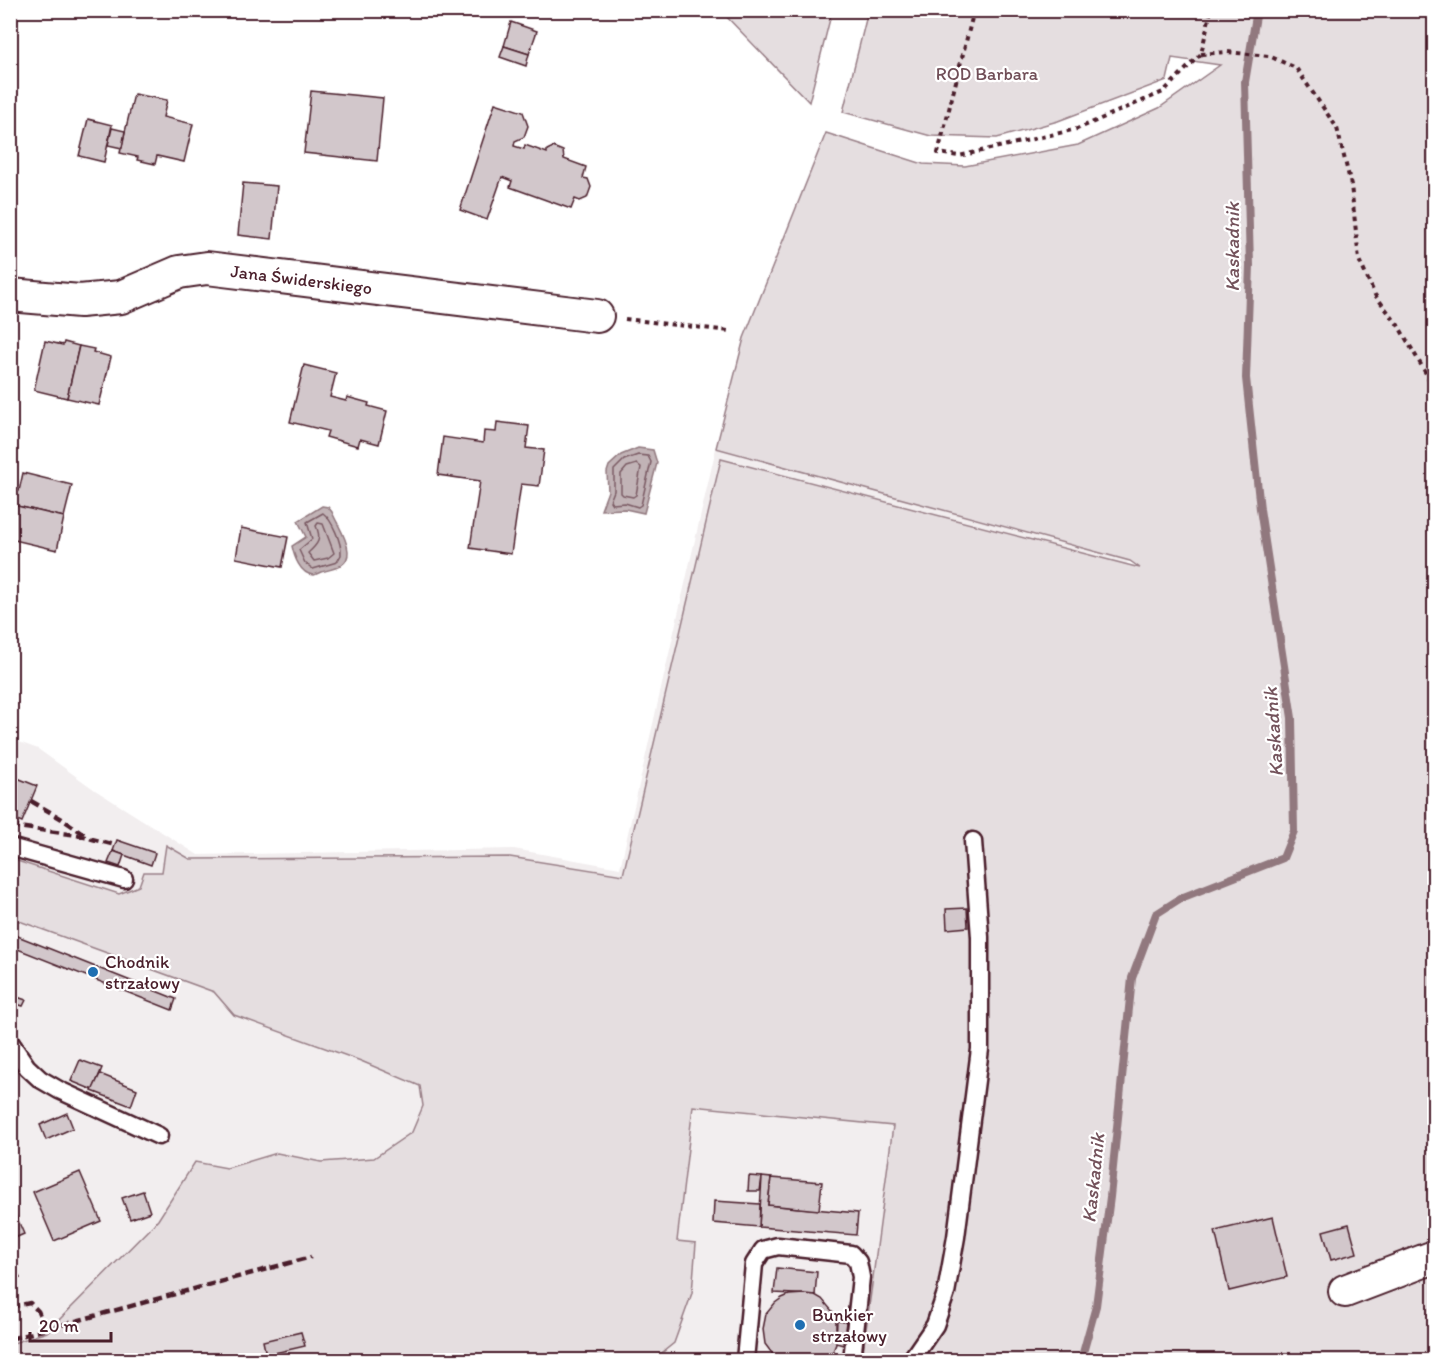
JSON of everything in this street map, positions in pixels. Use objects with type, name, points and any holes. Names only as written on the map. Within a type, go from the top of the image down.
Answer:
[{"type":"street","name":"Jana Świderskiego","points":[[10,295],[80,301],[121,297],[179,272],[207,268],[597,316]]},
{"type":"street","points":[[1345,1291],[1434,1257]]},
{"type":"lane","points":[[911,1360],[935,1325],[946,1293],[956,1237],[980,1048],[980,937],[973,841]]},
{"type":"lane","points":[[10,847],[124,879]]},
{"type":"lane","points":[[10,1042],[27,1067],[40,1079],[159,1136]]},
{"type":"lane","points":[[745,1360],[754,1264],[763,1250],[778,1246],[851,1254],[858,1262],[861,1276],[860,1299],[852,1360]]},
{"type":"path","points":[[974,10],[938,153],[942,155],[959,156],[1077,129],[1163,92],[1202,54],[1211,10]]},
{"type":"path","points":[[1202,54],[1227,52],[1269,56],[1296,69],[1337,128],[1351,185],[1359,260],[1376,295],[1398,325],[1428,377],[1434,393]]},
{"type":"path","points":[[597,316],[729,331]]},
{"type":"shaded area","points":[[716,448],[1130,561],[1074,606],[1075,1360],[11,1360],[11,739],[38,749],[95,790],[198,855],[514,849],[620,868]]},
{"type":"green space","points":[[721,11],[832,11],[809,102]]},
{"type":"green space","name":"ROD Barbara","points":[[868,11],[1434,11],[1434,1360],[862,1360],[893,1126],[693,1106],[677,1241],[696,1243],[692,1293],[674,1343],[653,1360],[11,1360],[10,1344],[47,1332],[158,1220],[195,1162],[227,1168],[277,1153],[321,1162],[374,1158],[412,1132],[423,1106],[420,1086],[361,1061],[234,1015],[214,992],[11,918],[11,859],[119,894],[139,886],[144,872],[162,872],[166,845],[190,859],[510,857],[623,875],[721,459],[1140,568],[1130,561],[716,448],[744,338],[826,133],[923,164],[965,166],[1078,145],[1159,108],[1220,65],[1172,58],[1167,80],[1058,121],[997,138],[931,136],[843,112]]},
{"type":"water","points":[[638,448],[653,450],[657,463],[644,513],[625,509],[601,510],[608,491],[609,466],[621,455]]},
{"type":"water","points":[[322,506],[328,507],[332,512],[346,541],[348,556],[343,564],[313,575],[301,568],[292,546],[306,537],[298,521]]},
{"type":"building","points":[[511,22],[537,31],[529,54],[504,46]]},
{"type":"building","points":[[504,46],[529,54],[526,66],[500,57]]},
{"type":"building","points":[[311,91],[383,98],[377,161],[304,153]]},
{"type":"building","points":[[134,94],[167,100],[163,117],[193,124],[184,162],[157,156],[155,164],[120,153]]},
{"type":"building","points":[[495,103],[523,112],[528,126],[524,137],[515,141],[514,146],[524,149],[525,145],[547,153],[547,150],[553,147],[563,151],[564,159],[586,167],[583,178],[588,179],[591,187],[587,198],[580,201],[575,199],[571,209],[510,187],[512,181],[502,177],[487,220],[460,210]]},
{"type":"building","points":[[88,119],[112,125],[104,162],[79,156]]},
{"type":"building","points":[[112,128],[125,131],[122,148],[108,145]]},
{"type":"building","points":[[243,183],[277,186],[272,239],[238,235]]},
{"type":"building","points":[[45,341],[79,346],[67,398],[34,390]]},
{"type":"building","points":[[79,346],[94,349],[93,352],[111,357],[99,405],[67,398]]},
{"type":"building","points":[[304,365],[336,373],[330,397],[346,401],[347,397],[387,411],[379,444],[360,439],[358,446],[326,437],[328,431],[290,422]]},
{"type":"building","points":[[497,422],[529,426],[526,448],[544,450],[539,486],[521,484],[511,554],[470,548],[480,481],[438,475],[443,437],[483,443],[484,431],[496,432]]},
{"type":"building","points":[[23,473],[72,485],[64,517],[13,505]]},
{"type":"building","points":[[13,505],[64,517],[57,550],[10,539],[12,521],[10,513]]},
{"type":"building","points":[[241,528],[288,537],[282,567],[236,558]]},
{"type":"building","points":[[10,775],[37,786],[22,822],[10,817]]},
{"type":"building","points":[[117,840],[155,853],[151,865],[113,851]]},
{"type":"building","points":[[113,851],[124,855],[120,867],[108,863]]},
{"type":"building","points":[[967,908],[968,927],[947,929],[946,909]]},
{"type":"building","name":"Chodnik strzałowy","points":[[10,933],[176,999],[172,1010],[10,946]]},
{"type":"building","points":[[11,995],[26,1000],[23,1006],[10,1002]]},
{"type":"building","points":[[80,1060],[102,1068],[93,1090],[71,1081]]},
{"type":"building","points":[[100,1074],[137,1089],[131,1106],[92,1091]]},
{"type":"building","points":[[67,1113],[73,1128],[46,1140],[40,1125]]},
{"type":"building","points":[[80,1172],[101,1221],[54,1241],[33,1192]]},
{"type":"building","points":[[749,1176],[762,1177],[760,1191],[748,1191]]},
{"type":"building","points":[[762,1177],[771,1178],[768,1205],[858,1213],[856,1235],[759,1227]]},
{"type":"building","points":[[771,1178],[822,1182],[819,1210],[768,1205]]},
{"type":"building","points":[[143,1191],[150,1212],[130,1219],[122,1198]]},
{"type":"building","points":[[714,1201],[760,1204],[759,1227],[713,1223]]},
{"type":"building","points":[[10,1202],[24,1234],[10,1240]]},
{"type":"building","points":[[1273,1217],[1287,1277],[1229,1291],[1215,1231]]},
{"type":"building","points":[[1349,1224],[1357,1253],[1331,1260],[1323,1231]]},
{"type":"building","points":[[10,1256],[20,1278],[10,1282]]},
{"type":"building","points":[[777,1268],[817,1272],[815,1295],[774,1293]]},
{"type":"building","name":"Bunkier strzałowy","points":[[804,1294],[815,1295],[822,1299],[833,1312],[836,1321],[836,1344],[824,1360],[777,1360],[765,1344],[763,1329],[766,1314],[782,1298]]},
{"type":"building","points":[[837,1321],[846,1322],[843,1345],[836,1343]]},
{"type":"building","points":[[301,1332],[305,1346],[266,1355],[263,1341]]},
{"type":"waterway","name":"Kaskadnik","points":[[1081,1360],[1096,1306],[1110,1197],[1132,978],[1156,914],[1181,898],[1283,858],[1294,831],[1292,718],[1260,509],[1246,378],[1250,265],[1245,82],[1257,10]]},
{"type":"railway","points":[[31,801],[84,834]]},
{"type":"railway","points":[[10,826],[77,835],[115,845]]},
{"type":"railway","points":[[10,1339],[311,1257]]},
{"type":"railway","points":[[10,1307],[30,1303],[41,1318]]},
{"type":"place","name":"Chodnik strzałowy","points":[[93,972]]},
{"type":"place","name":"Bunkier strzałowy","points":[[800,1325]]}]
